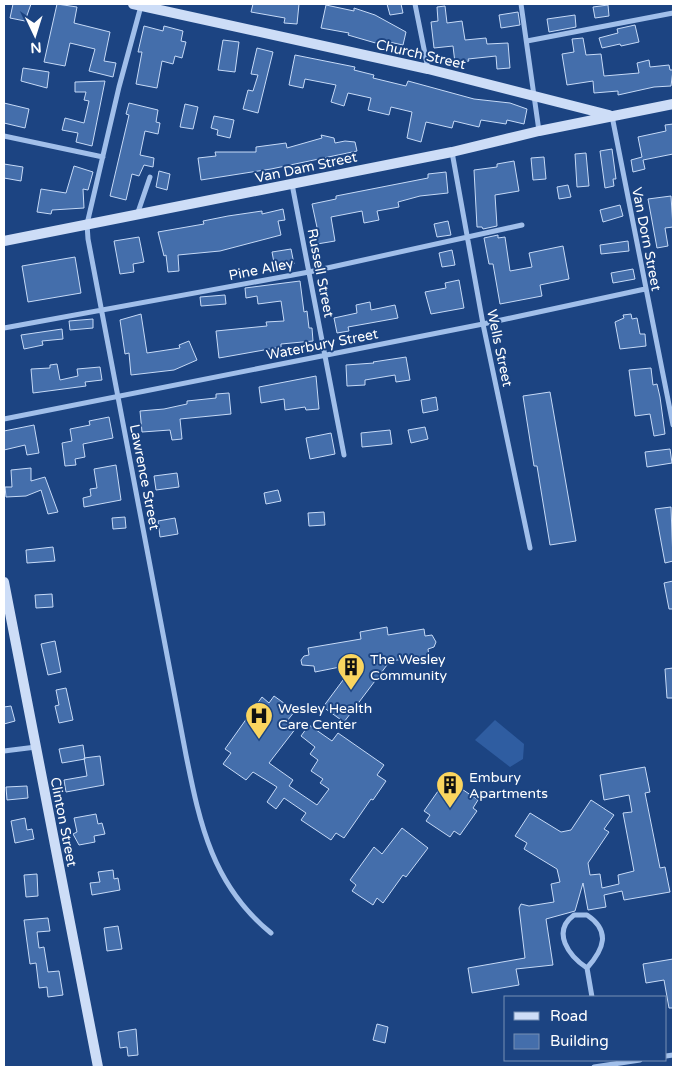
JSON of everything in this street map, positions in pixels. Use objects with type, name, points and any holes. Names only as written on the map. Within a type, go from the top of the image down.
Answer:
[{"type":"main road","name":"Church Street","points":[[137,5],[164,8],[428,69],[612,115],[673,104]]},
{"type":"main road","name":"Van Dam Street","points":[[4,241],[452,152],[612,115]]},
{"type":"main road","name":"Clinton Street","points":[[4,582],[98,1067]]},
{"type":"street","points":[[415,4],[428,69]]},
{"type":"street","points":[[521,4],[539,131]]},
{"type":"street","name":"Lawrence Street","points":[[137,5],[86,224],[100,310],[119,396],[187,763],[202,828],[219,873],[230,890],[247,912],[271,933]]},
{"type":"street","points":[[527,41],[673,13]]},
{"type":"street","name":"Van Dorn Street","points":[[612,115],[645,289],[671,398],[673,425]]},
{"type":"street","points":[[4,136],[103,157]]},
{"type":"street","name":"Wells Street","points":[[452,152],[483,324],[530,548]]},
{"type":"street","points":[[137,215],[150,177]]},
{"type":"street","name":"Russell Street","points":[[292,184],[344,456]]},
{"type":"street","name":"Pine Alley","points":[[4,328],[309,272],[522,225]]},
{"type":"street","name":"Waterbury Street","points":[[4,419],[483,324],[645,289]]},
{"type":"street","points":[[4,751],[36,747]]},
{"type":"street","points":[[587,968],[599,951],[603,934],[600,927],[587,915],[574,915],[568,920],[563,936],[568,953],[587,968],[592,996]]},
{"type":"street","points":[[594,1067],[606,1062],[623,1061]]},
{"type":"shaded area","points":[[495,720],[524,744],[523,759],[510,767],[475,740]]},
{"type":"building","points":[[13,4],[31,4],[25,21],[10,18]]},
{"type":"building","points":[[57,4],[77,7],[74,23],[110,32],[104,61],[116,63],[113,77],[89,71],[95,49],[70,43],[65,66],[44,62]]},
{"type":"building","points":[[253,4],[299,4],[297,24],[284,23],[285,18],[251,12]]},
{"type":"building","points":[[387,4],[401,4],[403,13],[390,15]]},
{"type":"building","points":[[326,5],[354,11],[354,8],[375,15],[406,32],[403,45],[380,40],[379,44],[348,35],[349,33],[321,28]]},
{"type":"building","points":[[608,5],[609,16],[595,18],[593,7]]},
{"type":"building","points":[[445,6],[447,23],[462,21],[465,40],[486,38],[487,44],[508,43],[510,68],[497,69],[496,56],[468,59],[469,61],[455,63],[453,46],[434,48],[431,22],[438,21],[437,7]]},
{"type":"building","points":[[518,12],[520,25],[501,28],[499,15]]},
{"type":"building","points":[[575,15],[576,27],[549,32],[547,19]]},
{"type":"building","points":[[635,25],[639,42],[602,48],[599,38],[618,33],[617,29]]},
{"type":"building","points":[[144,26],[163,31],[164,26],[183,31],[181,41],[186,42],[182,58],[175,56],[173,64],[162,61],[157,88],[136,84],[142,52],[138,52]]},
{"type":"building","points":[[583,38],[586,55],[601,54],[604,76],[639,73],[637,63],[649,60],[650,67],[669,65],[670,70],[673,70],[671,86],[654,87],[618,95],[618,91],[594,93],[593,81],[567,85],[562,54],[574,52],[572,39]]},
{"type":"building","points":[[223,40],[239,42],[235,72],[218,70]]},
{"type":"building","points":[[257,48],[273,52],[258,113],[243,109],[248,90],[253,91],[258,75],[251,74]]},
{"type":"building","points":[[295,55],[355,67],[354,70],[374,75],[373,78],[406,86],[408,81],[474,99],[510,103],[527,109],[524,124],[507,120],[506,124],[481,120],[479,127],[454,121],[452,128],[426,122],[421,142],[407,138],[412,112],[391,107],[389,115],[368,110],[371,98],[348,93],[344,106],[331,102],[336,85],[305,79],[303,88],[289,85]]},
{"type":"building","points":[[23,68],[49,72],[47,88],[21,81]]},
{"type":"building","points":[[105,81],[92,146],[76,142],[78,133],[62,130],[65,118],[84,123],[89,101],[84,100],[86,92],[75,92],[75,82]]},
{"type":"building","points":[[4,103],[29,109],[25,128],[4,123]]},
{"type":"building","points":[[129,103],[158,110],[156,122],[160,123],[158,134],[145,131],[140,155],[154,158],[153,167],[144,165],[139,176],[132,174],[126,200],[110,196],[129,115],[126,114]]},
{"type":"building","points":[[185,104],[198,107],[193,129],[180,127]]},
{"type":"building","points":[[214,116],[234,120],[230,138],[217,135],[218,130],[211,128]]},
{"type":"building","points":[[673,124],[673,154],[643,160],[645,169],[633,172],[631,160],[642,157],[638,137],[666,131],[665,125]]},
{"type":"building","points":[[321,135],[334,138],[335,143],[355,142],[357,151],[271,169],[201,180],[198,158],[216,156],[215,152],[256,152],[256,147],[286,143],[287,148],[322,138]]},
{"type":"building","points":[[612,149],[616,179],[613,179],[614,186],[605,188],[600,151]]},
{"type":"building","points":[[586,153],[589,186],[577,187],[575,154]]},
{"type":"building","points":[[544,157],[546,179],[533,180],[531,158]]},
{"type":"building","points":[[514,161],[519,191],[495,195],[497,226],[483,229],[482,227],[477,227],[474,170],[497,167],[497,164]]},
{"type":"building","points":[[4,164],[23,167],[21,181],[4,178]]},
{"type":"building","points":[[74,166],[93,172],[88,190],[83,189],[84,208],[52,210],[51,214],[37,212],[41,189],[66,193]]},
{"type":"building","points":[[159,171],[170,174],[167,190],[156,187]]},
{"type":"building","points":[[446,172],[448,193],[420,196],[398,202],[399,207],[377,211],[379,220],[364,223],[362,211],[331,217],[335,241],[317,244],[314,233],[318,232],[312,204],[336,199],[336,196],[428,178],[428,174]]},
{"type":"building","points":[[568,185],[571,197],[559,199],[557,187]]},
{"type":"building","points":[[671,196],[673,227],[665,228],[668,246],[657,248],[648,199]]},
{"type":"building","points":[[620,205],[623,216],[603,222],[600,210]]},
{"type":"building","points":[[283,209],[285,220],[278,221],[281,235],[220,251],[178,255],[179,271],[168,272],[166,255],[164,256],[158,232],[204,224],[203,221],[228,216],[262,211],[262,214]]},
{"type":"building","points":[[448,221],[451,235],[437,237],[434,224]]},
{"type":"building","points":[[498,235],[498,238],[505,237],[510,271],[532,267],[529,253],[563,246],[569,279],[540,285],[542,296],[500,304],[493,264],[489,264],[484,238]]},
{"type":"building","points":[[139,237],[144,262],[133,264],[134,272],[120,274],[114,241]]},
{"type":"building","points":[[628,241],[629,251],[601,254],[600,245]]},
{"type":"building","points":[[291,249],[294,264],[275,268],[272,252]]},
{"type":"building","points":[[452,250],[455,265],[442,267],[439,253]]},
{"type":"building","points":[[75,257],[81,293],[28,302],[22,266]]},
{"type":"building","points":[[633,269],[635,279],[613,283],[611,273]]},
{"type":"building","points":[[459,280],[464,308],[431,314],[425,292],[446,288],[445,283]]},
{"type":"building","points":[[300,281],[304,312],[307,311],[309,328],[312,328],[313,341],[281,344],[281,347],[219,358],[216,331],[267,326],[266,322],[284,321],[281,301],[258,304],[257,296],[246,298],[245,288]]},
{"type":"building","points":[[225,295],[226,304],[201,306],[200,297]]},
{"type":"building","points":[[370,302],[371,310],[395,305],[398,318],[348,327],[349,331],[337,333],[334,318],[357,313],[356,305]]},
{"type":"building","points":[[141,314],[147,353],[180,348],[179,345],[189,341],[197,360],[174,370],[131,375],[129,353],[125,354],[120,320]]},
{"type":"building","points":[[631,314],[632,319],[637,318],[640,334],[645,334],[646,346],[620,349],[615,322],[624,318],[623,315]]},
{"type":"building","points":[[93,319],[93,328],[70,330],[69,321]]},
{"type":"building","points":[[62,329],[63,339],[42,341],[43,345],[24,349],[21,335]]},
{"type":"building","points":[[406,357],[410,380],[396,382],[395,375],[365,380],[365,385],[347,386],[346,365],[374,363]]},
{"type":"building","points":[[57,364],[60,380],[78,376],[77,369],[100,367],[102,380],[85,382],[86,386],[33,393],[31,369],[50,368],[50,365]]},
{"type":"building","points":[[651,368],[653,385],[657,384],[660,397],[665,434],[654,436],[650,414],[635,416],[629,370]]},
{"type":"building","points":[[316,376],[319,409],[306,410],[305,407],[285,410],[284,399],[261,403],[259,387]]},
{"type":"building","points":[[550,392],[576,541],[550,545],[537,466],[534,466],[523,396]]},
{"type":"building","points":[[229,393],[231,414],[180,419],[182,439],[172,440],[170,430],[142,432],[140,411],[164,409],[187,404],[187,401],[216,398],[216,394]]},
{"type":"building","points":[[436,397],[438,410],[423,413],[421,400]]},
{"type":"building","points":[[109,417],[113,438],[83,444],[85,457],[75,459],[76,465],[65,466],[62,443],[72,441],[70,429],[90,425],[89,421]]},
{"type":"building","points":[[34,425],[39,453],[27,455],[25,445],[4,450],[4,431]]},
{"type":"building","points":[[425,427],[428,439],[411,443],[408,430]]},
{"type":"building","points":[[390,430],[392,444],[362,447],[361,433]]},
{"type":"building","points":[[331,433],[335,454],[310,459],[306,438]]},
{"type":"building","points":[[670,449],[672,463],[647,467],[645,452]]},
{"type":"building","points":[[116,465],[121,500],[84,507],[83,498],[91,496],[90,489],[97,488],[94,469]]},
{"type":"building","points":[[31,468],[31,481],[45,477],[58,512],[48,514],[41,490],[26,496],[6,497],[5,487],[12,487],[11,470]]},
{"type":"building","points":[[177,473],[179,487],[156,490],[154,476]]},
{"type":"building","points":[[278,490],[281,501],[266,504],[264,493]]},
{"type":"building","points":[[671,507],[673,561],[665,563],[655,509]]},
{"type":"building","points":[[324,512],[325,525],[309,526],[308,513]]},
{"type":"building","points":[[125,517],[126,528],[113,529],[112,518]]},
{"type":"building","points":[[175,518],[178,534],[160,537],[158,521]]},
{"type":"building","points":[[53,547],[55,561],[27,563],[26,550]]},
{"type":"building","points":[[673,581],[673,609],[669,609],[664,583]]},
{"type":"building","points":[[52,594],[53,607],[36,608],[35,595]]},
{"type":"building","name":"The Wesley Community","points":[[387,627],[388,635],[424,629],[425,636],[432,635],[436,642],[434,647],[428,649],[429,656],[390,661],[344,722],[323,707],[355,664],[315,672],[314,666],[302,665],[301,660],[304,656],[309,655],[308,648],[361,639],[360,632]]},
{"type":"building","points":[[55,641],[61,672],[48,675],[41,644]]},
{"type":"building","points":[[673,668],[673,698],[667,698],[665,669]]},
{"type":"building","points":[[66,688],[73,720],[59,723],[55,706],[59,705],[56,690]]},
{"type":"building","points":[[274,696],[295,711],[287,721],[296,728],[269,763],[293,780],[289,786],[317,805],[329,789],[320,783],[323,779],[311,771],[318,760],[310,754],[315,747],[301,736],[309,725],[332,741],[338,733],[384,765],[377,775],[386,781],[344,838],[336,833],[331,840],[301,820],[306,813],[284,798],[276,809],[267,802],[277,787],[253,772],[246,780],[223,764],[231,753],[225,749],[262,697],[269,703]]},
{"type":"building","points":[[11,706],[15,721],[4,724],[4,707]]},
{"type":"building","points":[[83,745],[85,759],[62,763],[59,749]]},
{"type":"building","points":[[100,756],[104,785],[66,792],[64,780],[87,776],[84,758]]},
{"type":"building","points":[[645,767],[650,792],[645,793],[660,868],[665,867],[670,892],[624,900],[622,891],[604,895],[606,907],[588,910],[583,883],[575,911],[546,919],[553,965],[516,969],[519,985],[472,993],[468,968],[525,958],[519,908],[521,904],[529,906],[554,902],[551,884],[560,882],[557,869],[524,849],[527,843],[515,836],[530,813],[561,832],[571,830],[591,800],[614,815],[604,829],[609,832],[588,863],[590,875],[600,874],[602,888],[619,884],[618,875],[634,871],[623,813],[632,812],[629,795],[604,800],[600,775]]},
{"type":"building","name":"Embury Apartments","points":[[453,783],[478,800],[473,808],[477,811],[460,835],[454,831],[450,837],[426,821],[430,815],[424,811],[443,784],[449,788]]},
{"type":"building","points":[[27,786],[28,798],[7,800],[6,787]]},
{"type":"building","points":[[96,814],[98,824],[102,823],[105,834],[94,836],[95,842],[79,845],[73,834],[77,832],[74,818]]},
{"type":"building","points":[[25,818],[27,830],[32,829],[34,839],[15,843],[11,821]]},
{"type":"building","points":[[402,828],[428,848],[406,877],[403,875],[383,903],[377,898],[373,905],[352,891],[356,885],[350,880],[374,847],[382,854]]},
{"type":"building","points":[[113,870],[114,879],[118,878],[120,890],[92,895],[90,883],[100,882],[98,872]]},
{"type":"building","points":[[37,874],[38,896],[26,897],[24,875]]},
{"type":"building","points":[[48,918],[50,931],[37,932],[39,948],[44,947],[48,972],[59,971],[63,995],[48,997],[47,987],[39,988],[36,963],[30,964],[24,920]]},
{"type":"building","points":[[118,926],[122,949],[107,951],[104,928]]},
{"type":"building","points":[[673,959],[673,1008],[669,1008],[664,980],[646,983],[643,964]]},
{"type":"building","points":[[377,1024],[388,1027],[385,1043],[373,1040]]},
{"type":"building","points":[[136,1029],[138,1055],[128,1056],[127,1047],[120,1048],[118,1032]]},
{"type":"place","name":"The Wesley Community","points":[[351,691]]},
{"type":"place","name":"Wesley Health Care Center","points":[[259,740]]},
{"type":"place","name":"Embury Apartments","points":[[450,809]]}]
